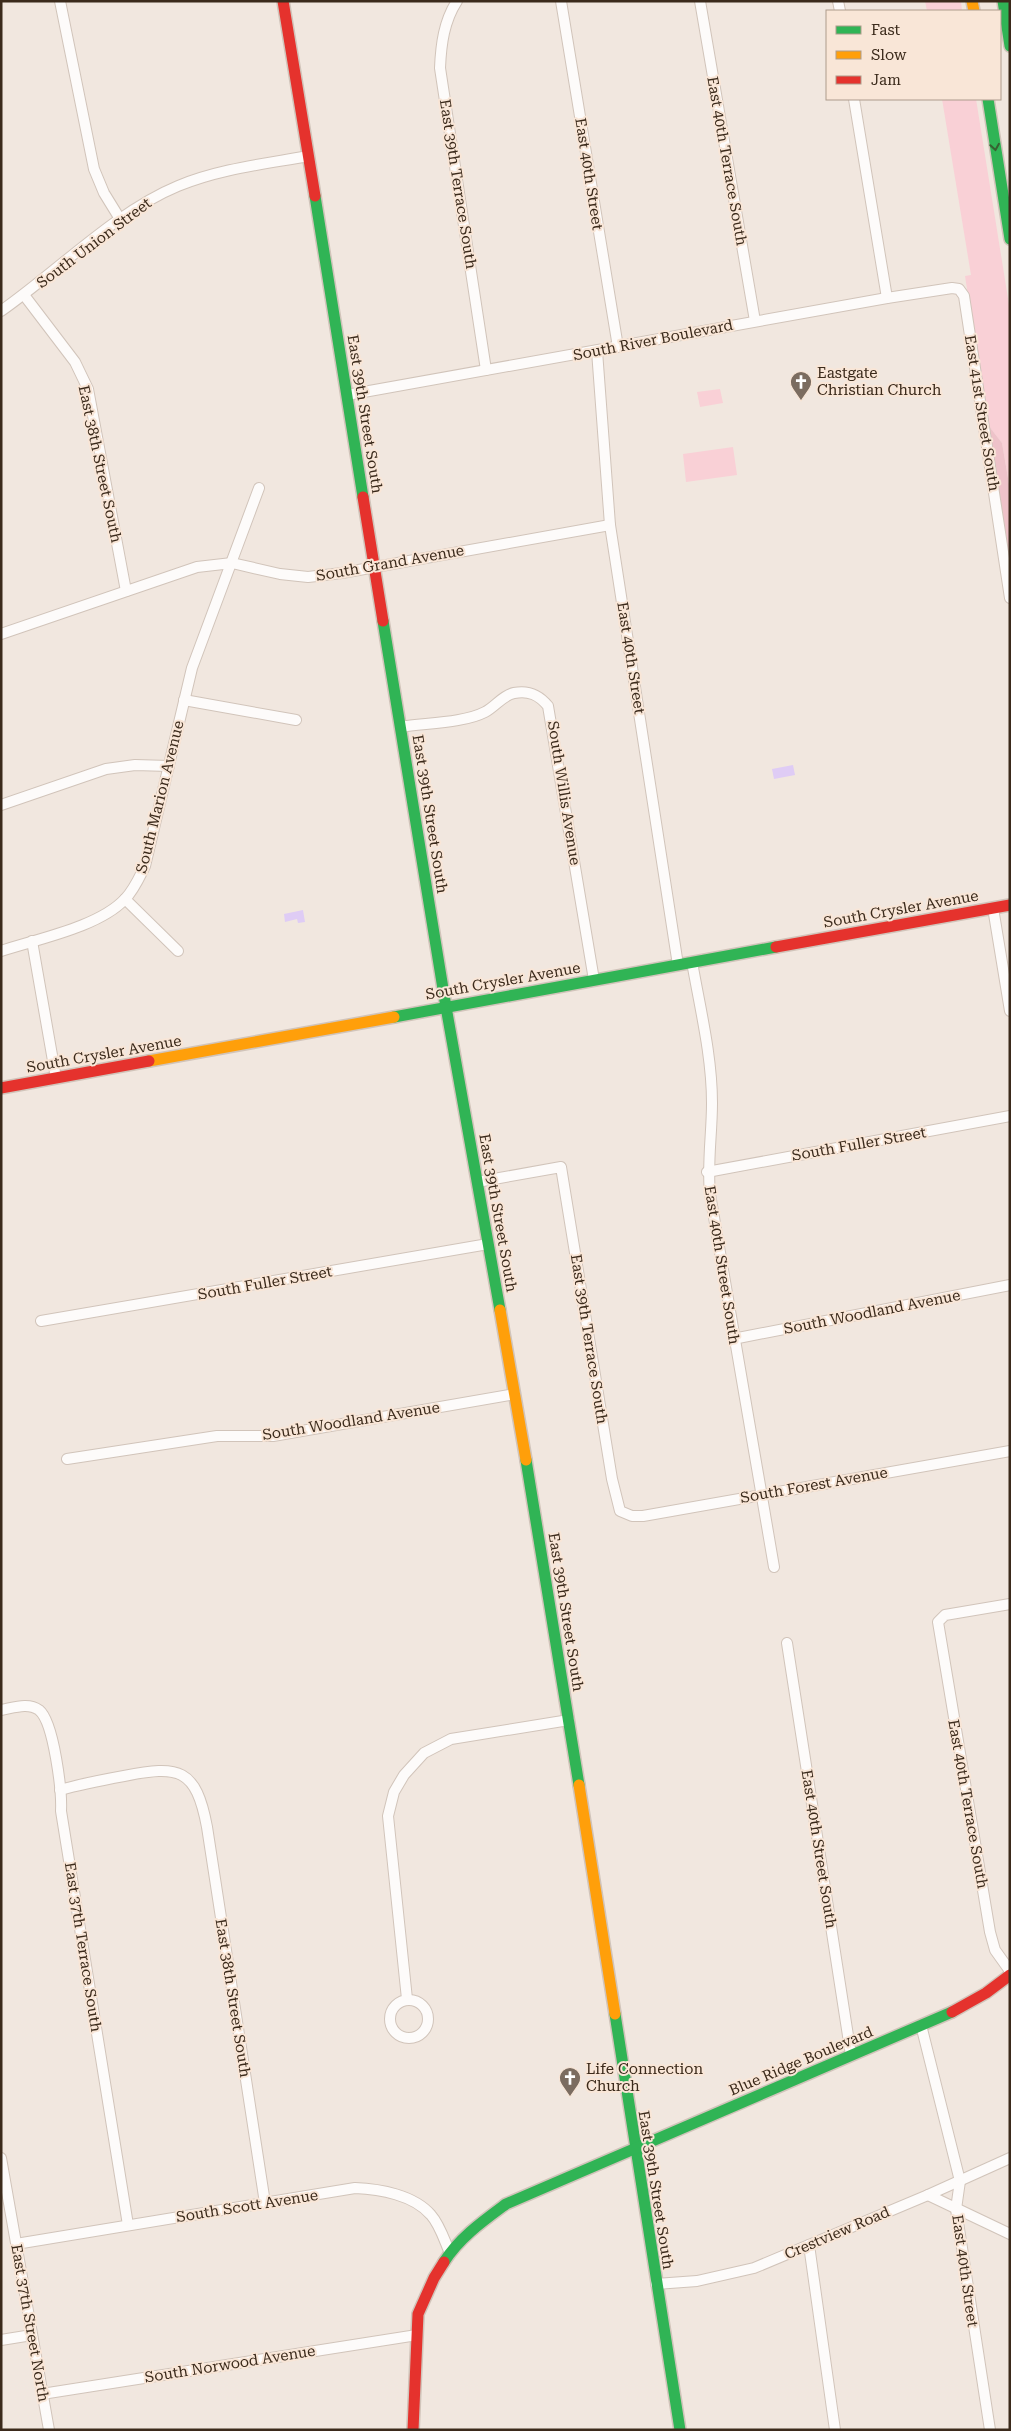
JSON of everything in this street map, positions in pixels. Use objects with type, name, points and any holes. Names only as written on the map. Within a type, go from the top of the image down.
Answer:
[{"type":"main road","name":"East 39th Street South","points":[[283,1],[446,1007],[514,1394],[568,1720],[634,2149],[680,2430]]},
{"type":"main road","points":[[1003,1],[1010,46]]},
{"type":"main road","points":[[988,100],[1010,239]]},
{"type":"main road","name":"South Crysler Avenue","points":[[1,1088],[1010,905]]},
{"type":"main road","name":"Blue Ridge Boulevard","points":[[413,2430],[418,2314],[434,2278],[450,2254],[478,2224],[506,2204],[950,2013],[979,1997],[1010,1975]]},
{"type":"street","points":[[60,1],[94,169],[104,193],[120,219]]},
{"type":"street","name":"East 39th Terrace South","points":[[457,1],[443,36],[440,68],[486,370]]},
{"type":"street","name":"East 40th Street","points":[[561,1],[618,346]]},
{"type":"street","name":"East 40th Terrace South","points":[[700,1],[754,321]]},
{"type":"street","points":[[854,100],[887,298]]},
{"type":"street","name":"South Union Street","points":[[1,311],[24,296],[120,219],[151,199],[203,177],[308,156]]},
{"type":"street","name":"South River Boulevard","points":[[347,395],[754,321],[887,298],[952,288],[959,289]]},
{"type":"street","name":"East 41st Street South","points":[[959,289],[964,296],[1010,598]]},
{"type":"street","name":"East 38th Street South","points":[[24,296],[75,362],[88,389],[126,591]]},
{"type":"street","name":"East 40th Street","points":[[597,351],[610,525],[678,964]]},
{"type":"street","name":"South Marion Avenue","points":[[1,952],[98,919],[125,899],[137,884],[145,866],[192,668],[259,488]]},
{"type":"street","name":"South Grand Avenue","points":[[1,634],[197,567],[232,563],[280,574],[308,577],[610,525]]},
{"type":"street","name":"South Willis Avenue","points":[[401,727],[485,712],[514,693],[530,692],[540,696],[548,706],[594,980]]},
{"type":"street","points":[[184,700],[296,720]]},
{"type":"street","points":[[1,805],[106,769],[135,765],[169,766]]},
{"type":"street","points":[[125,899],[178,950]]},
{"type":"street","points":[[993,908],[1010,1011]]},
{"type":"street","points":[[32,940],[56,1078]]},
{"type":"street","name":"East 40th Street South","points":[[692,962],[711,1070],[712,1103],[708,1172],[733,1339],[774,1568]]},
{"type":"street","name":"South Fuller Street","points":[[708,1172],[1010,1116]]},
{"type":"street","name":"East 39th Terrace South","points":[[477,1182],[561,1168],[612,1479],[620,1511]]},
{"type":"street","name":"South Fuller Street","points":[[41,1321],[488,1244]]},
{"type":"street","name":"South Woodland Avenue","points":[[733,1339],[1010,1285]]},
{"type":"street","name":"South Woodland Avenue","points":[[67,1459],[217,1436],[273,1436],[514,1394]]},
{"type":"street","name":"South Forest Avenue","points":[[620,1511],[632,1516],[643,1516],[1010,1451]]},
{"type":"street","name":"East 40th Terrace South","points":[[1010,1604],[945,1616],[938,1622],[938,1632],[990,1932],[995,1950],[1010,1971]]},
{"type":"street","name":"East 40th Street South","points":[[787,1643],[851,2055]]},
{"type":"street","name":"East 37th Terrace South","points":[[1,1710],[32,1706],[40,1711],[48,1723],[128,2225]]},
{"type":"street","points":[[407,1999],[388,1816],[394,1792],[404,1775],[424,1754],[450,1739],[568,1720]]},
{"type":"street","name":"East 38th Street South","points":[[60,1790],[82,1783],[155,1770],[168,1770],[181,1774],[192,1782],[199,1793],[207,1827],[265,2203]]},
{"type":"street","name":"East 40th Street","points":[[922,2025],[960,2181],[956,2209],[990,2430]]},
{"type":"street","name":"East 37th Street North","points":[[1,2158],[49,2430]]},
{"type":"street","name":"Crestview Road","points":[[656,2284],[697,2281],[737,2273],[928,2195],[1010,2158]]},
{"type":"street","name":"South Scott Avenue","points":[[16,2244],[355,2188],[391,2193],[412,2202],[431,2215],[450,2254]]},
{"type":"street","points":[[928,2195],[1010,2234]]},
{"type":"street","points":[[809,2245],[835,2430]]},
{"type":"street","points":[[1,2340],[32,2335]]},
{"type":"street","name":"South Norwood Avenue","points":[[42,2394],[417,2335]]},
{"type":"shaded area","points":[[925,1],[961,1],[962,10],[927,10]]},
{"type":"shaded area","points":[[942,100],[976,100],[1010,311],[1010,490],[1002,443],[988,425],[965,276],[971,275]]},
{"type":"shaded area","points":[[720,389],[723,403],[700,407],[697,392]]},
{"type":"shaded area","points":[[988,425],[1002,443],[1010,490],[1010,563]]},
{"type":"shaded area","points":[[733,447],[737,475],[686,482],[683,454]]},
{"type":"shaded area","points":[[793,765],[795,775],[774,779],[772,769]]},
{"type":"shaded area","points":[[303,910],[305,922],[298,923],[297,919],[285,922],[284,914]]},
{"type":"traffic: fast","points":[[1003,1],[1010,46]]},
{"type":"traffic: fast","points":[[988,100],[1010,239]]},
{"type":"traffic: fast","points":[[315,196],[363,497]]},
{"type":"traffic: fast","points":[[383,621],[446,1007],[500,1310]]},
{"type":"traffic: fast","points":[[394,1017],[776,947]]},
{"type":"traffic: fast","points":[[526,1460],[579,1785]]},
{"type":"traffic: fast","points":[[444,2262],[457,2245],[480,2223],[506,2204],[952,2012]]},
{"type":"traffic: fast","points":[[615,2014],[680,2430]]},
{"type":"traffic: slow","points":[[972,1],[974,10]]},
{"type":"traffic: slow","points":[[149,1061],[394,1017]]},
{"type":"traffic: slow","points":[[500,1310],[526,1460]]},
{"type":"traffic: slow","points":[[579,1785],[615,2014]]},
{"type":"traffic: jam","points":[[283,1],[315,196]]},
{"type":"traffic: jam","points":[[363,497],[383,621]]},
{"type":"traffic: jam","points":[[776,947],[1010,905]]},
{"type":"traffic: jam","points":[[1,1088],[149,1061]]},
{"type":"traffic: jam","points":[[952,2012],[986,1993],[1010,1975]]},
{"type":"traffic: jam","points":[[413,2430],[418,2314],[434,2278],[444,2262]]},
{"type":"place","name":"Eastgate Christian Church","points":[[801,401]]},
{"type":"place","name":"Life Connection Church","points":[[570,2097]]}]
